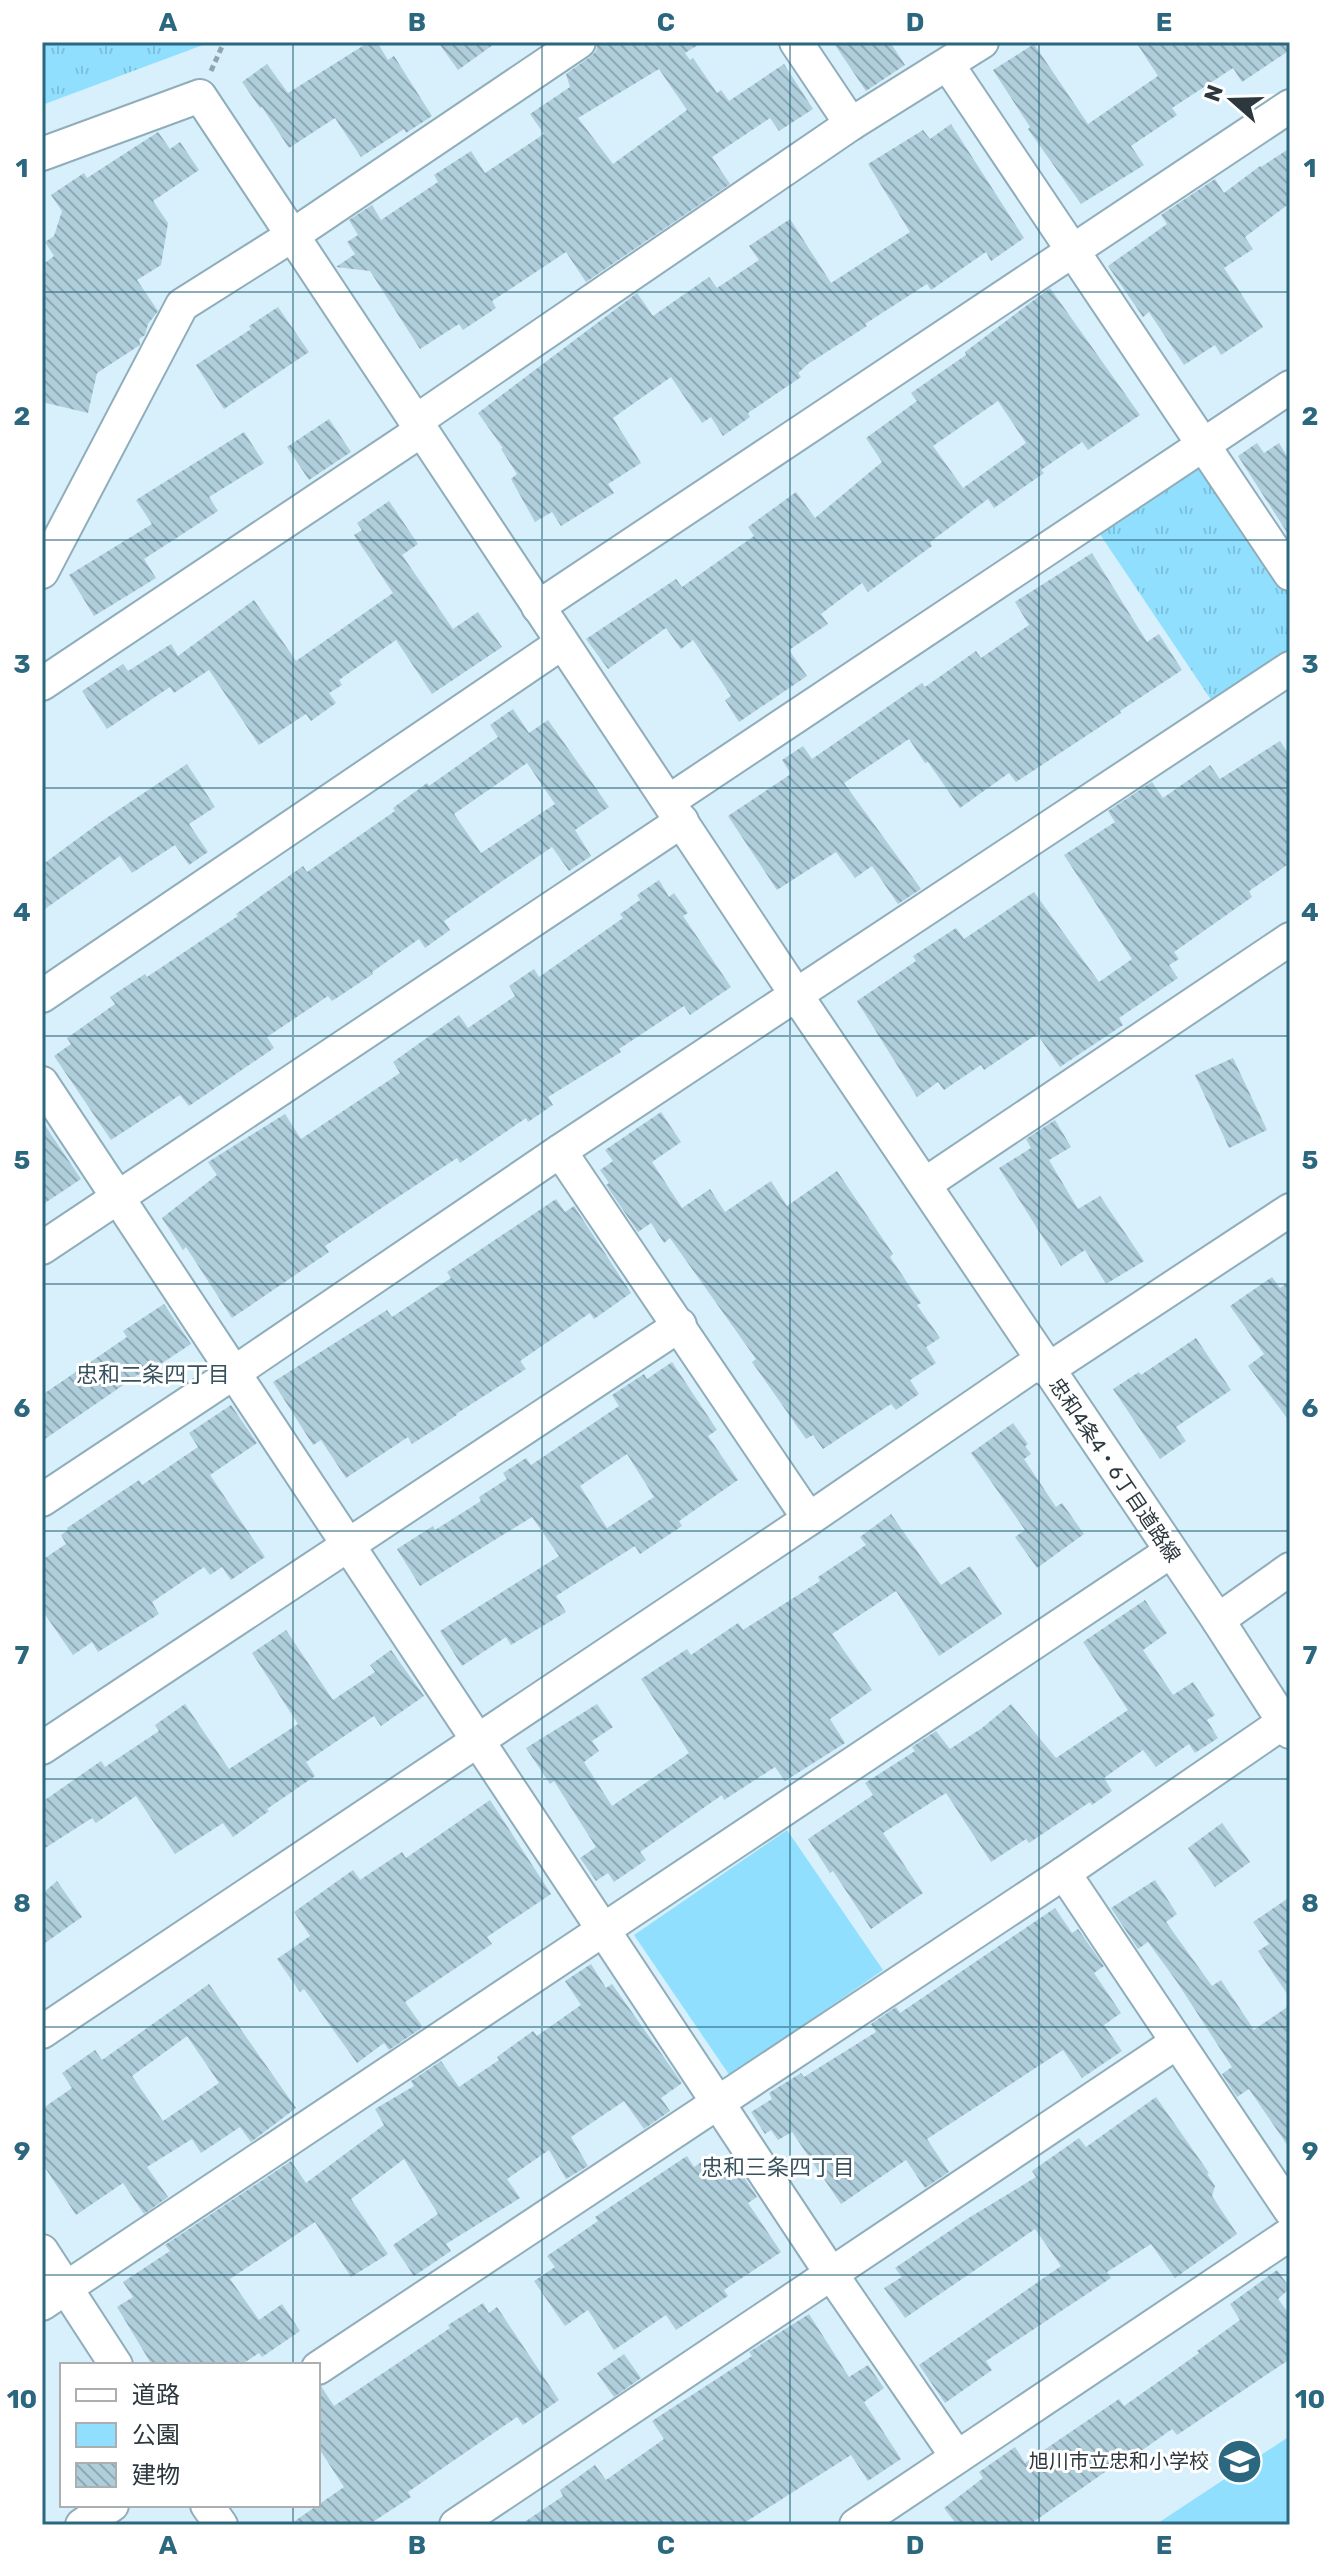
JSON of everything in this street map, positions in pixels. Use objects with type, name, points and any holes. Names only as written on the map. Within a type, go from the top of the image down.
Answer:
[{"type":"street","points":[[42,572],[182,305],[293,235],[579,42]]},
{"type":"street","points":[[796,42],[851,124]]},
{"type":"street","points":[[42,684],[851,124],[982,42]]},
{"type":"street","points":[[948,65],[1290,574]]},
{"type":"street","points":[[42,154],[200,96],[1044,1365],[42,2032]]},
{"type":"street","points":[[538,607],[1290,106]]},
{"type":"street","points":[[42,1248],[1290,387]]},
{"type":"street","points":[[42,996],[562,643]]},
{"type":"street","points":[[42,1500],[560,1151],[1290,668]]},
{"type":"street","points":[[925,1184],[1290,939]]},
{"type":"street","points":[[42,1083],[832,2275],[957,2457]]},
{"type":"street","points":[[560,1151],[809,1519]]},
{"type":"street","name":"忠和4条4・6丁目道路線","points":[[1287,1727],[1044,1365],[1290,1210]]},
{"type":"street","points":[[42,1748],[680,1325]]},
{"type":"street","points":[[54,2296],[1170,1552]]},
{"type":"street","points":[[1218,1620],[1290,1569]]},
{"type":"street","points":[[320,2367],[1287,1727]]},
{"type":"street","points":[[1064,1873],[1290,2210]]},
{"type":"street","points":[[456,2525],[1176,2043]]},
{"type":"street","points":[[856,2525],[1290,2234]]},
{"type":"street","points":[[42,2251],[54,2296],[114,2363]]},
{"type":"street","points":[[82,2525],[109,2507]]},
{"type":"street","points":[[208,2507],[221,2525]]},
{"type":"green space","points":[[42,42],[211,42],[42,105]]},
{"type":"green space","points":[[1204,444],[1290,574],[1290,668],[1220,713],[1091,521]]},
{"type":"green space","points":[[787,1830],[883,1970],[730,2076],[634,1935]]},
{"type":"green space","points":[[1290,2436],[1290,2525],[1155,2525]]},
{"type":"building","points":[[369,42],[377,42],[388,60],[394,56],[432,116],[406,133],[404,129],[361,157],[335,118],[289,148],[242,82],[267,64],[288,93]]},
{"type":"building","points":[[438,42],[497,42],[458,70]]},
{"type":"building","points":[[598,42],[703,42],[685,53],[690,60],[693,58],[717,93],[721,90],[729,101],[784,64],[813,109],[779,131],[770,118],[712,157],[730,184],[586,282],[566,252],[492,301],[496,308],[463,330],[459,324],[420,349],[370,271],[336,267],[355,254],[347,242],[358,235],[349,220],[372,205],[381,220],[438,182],[434,175],[471,151],[485,173],[544,134],[530,114],[570,87],[566,74],[596,51]],"holes":[[[659,69],[687,110],[613,164],[578,118]]]},
{"type":"building","points":[[833,42],[890,42],[905,65],[866,91]]},
{"type":"building","points":[[1136,42],[1290,42],[1290,50],[1242,82],[1233,68],[1172,108],[1177,115],[1131,146],[1144,165],[1081,204],[1028,129],[1030,127],[993,70],[1034,44],[1088,124],[1158,76]]},
{"type":"building","points":[[951,124],[1024,238],[991,261],[986,252],[931,290],[927,284],[865,324],[867,326],[808,364],[798,373],[801,377],[748,413],[750,417],[723,436],[711,417],[702,423],[671,377],[613,418],[641,463],[608,484],[614,493],[561,526],[552,512],[535,522],[511,479],[517,474],[478,413],[637,293],[653,316],[709,277],[717,288],[759,260],[749,246],[790,219],[831,283],[910,232],[868,164],[923,130],[930,139]]},
{"type":"building","points":[[158,132],[170,149],[180,142],[199,170],[153,201],[168,223],[161,265],[137,280],[158,311],[148,324],[145,335],[139,339],[140,345],[97,373],[88,413],[42,402],[42,265],[54,256],[45,242],[54,236],[62,211],[51,195],[84,173],[87,178]]},
{"type":"building","points":[[1290,148],[1290,203],[1245,237],[1253,249],[1224,268],[1263,327],[1221,355],[1215,345],[1184,365],[1149,312],[1143,317],[1108,266],[1167,224],[1161,215],[1215,179],[1224,193]]},
{"type":"building","points":[[1050,288],[1140,415],[1088,450],[1082,442],[994,508],[988,499],[930,542],[932,546],[868,592],[862,583],[821,614],[828,624],[789,650],[807,676],[739,722],[725,700],[731,696],[693,640],[681,649],[666,628],[608,669],[586,639],[676,579],[682,587],[754,536],[748,527],[796,492],[815,518],[882,462],[866,438],[917,401],[911,393],[966,355],[965,352]],"holes":[[[998,401],[1026,443],[963,488],[933,446]]]},
{"type":"building","points":[[278,307],[309,352],[224,409],[196,365]]},
{"type":"building","points":[[329,419],[351,452],[309,480],[287,447]]},
{"type":"building","points":[[244,432],[264,463],[209,497],[218,511],[144,559],[156,578],[94,616],[69,575],[152,524],[136,500]]},
{"type":"building","points":[[1257,443],[1264,453],[1279,443],[1290,461],[1290,537],[1238,456]]},
{"type":"building","points":[[389,501],[418,544],[402,555],[453,629],[478,612],[502,647],[432,694],[396,640],[339,680],[342,685],[329,693],[336,703],[311,721],[306,714],[259,745],[209,670],[174,693],[170,687],[107,729],[82,691],[123,664],[128,671],[171,644],[178,656],[254,600],[296,661],[393,593],[354,535],[362,530],[357,523]]},
{"type":"building","points":[[1092,553],[1147,642],[1159,634],[1182,670],[1016,782],[1009,773],[960,808],[909,739],[844,783],[921,889],[898,904],[872,866],[855,878],[836,852],[777,890],[728,816],[791,774],[782,760],[803,746],[812,759],[922,683],[925,687],[976,651],[981,658],[1029,625],[1015,602]]},
{"type":"building","points":[[513,709],[529,733],[548,720],[609,807],[575,830],[591,856],[569,871],[552,847],[444,921],[450,930],[425,948],[419,939],[332,1001],[328,996],[267,1037],[274,1048],[189,1106],[180,1095],[111,1140],[54,1056],[71,1044],[67,1038],[115,1004],[110,997],[145,974],[147,977],[238,916],[236,914],[303,866],[307,872],[395,811],[393,808],[427,783],[429,786],[498,737],[490,725]],"holes":[[[527,763],[555,804],[481,853],[454,814]]]},
{"type":"building","points":[[1280,741],[1290,756],[1290,863],[1249,891],[1252,897],[1174,952],[1179,959],[1169,965],[1178,978],[1119,1018],[1123,1025],[1060,1067],[1037,1034],[984,1070],[981,1065],[944,1090],[938,1082],[917,1097],[857,1001],[916,961],[913,956],[956,928],[964,939],[1034,892],[1099,982],[1132,959],[1064,855],[1115,822],[1108,811],[1152,782],[1163,798],[1210,765],[1220,779]]},
{"type":"building","points":[[187,764],[215,807],[189,824],[208,852],[189,865],[175,845],[132,873],[120,856],[42,911],[42,865]]},
{"type":"building","points":[[659,880],[669,897],[674,893],[688,913],[683,916],[731,987],[690,1015],[684,1006],[619,1049],[621,1052],[548,1097],[553,1105],[528,1122],[526,1118],[460,1163],[457,1158],[389,1203],[325,1246],[329,1252],[232,1318],[186,1247],[183,1250],[162,1218],[217,1175],[208,1162],[285,1114],[301,1139],[400,1073],[393,1062],[459,1015],[468,1028],[515,996],[509,986],[534,969],[539,977],[623,918],[620,914],[640,900],[637,895]]},
{"type":"building","points":[[1233,1058],[1267,1130],[1229,1148],[1195,1075]]},
{"type":"building","points":[[661,1112],[681,1142],[652,1162],[682,1208],[710,1189],[725,1212],[771,1181],[787,1206],[837,1171],[893,1254],[890,1257],[940,1338],[926,1347],[936,1363],[910,1380],[919,1394],[896,1410],[891,1404],[823,1449],[813,1435],[806,1439],[752,1362],[756,1359],[670,1238],[664,1243],[651,1223],[638,1232],[606,1185],[609,1183],[600,1170],[613,1161],[605,1150]]},
{"type":"building","points":[[1055,1120],[1071,1147],[1049,1160],[1078,1209],[1100,1196],[1144,1261],[1106,1284],[1085,1250],[1061,1266],[999,1168],[1031,1148],[1026,1139]]},
{"type":"building","points":[[42,1121],[81,1179],[42,1205]]},
{"type":"building","points":[[556,1199],[565,1212],[574,1206],[631,1293],[594,1319],[590,1313],[520,1361],[526,1369],[457,1415],[412,1444],[408,1437],[346,1478],[321,1440],[313,1445],[273,1382],[387,1310],[392,1317],[451,1278],[447,1272]]},
{"type":"building","points":[[1272,1277],[1280,1288],[1290,1281],[1290,1422],[1248,1366],[1264,1354],[1230,1306]]},
{"type":"building","points":[[164,1304],[191,1344],[150,1371],[148,1368],[42,1441],[42,1395],[127,1337],[123,1331]]},
{"type":"building","points":[[1196,1338],[1231,1390],[1176,1427],[1186,1441],[1160,1459],[1113,1389],[1139,1372],[1141,1375]]},
{"type":"building","points":[[672,1362],[717,1430],[708,1436],[738,1480],[679,1521],[682,1526],[640,1554],[635,1546],[556,1596],[566,1612],[511,1645],[506,1637],[462,1666],[440,1631],[559,1556],[532,1517],[420,1586],[397,1549],[481,1501],[479,1497],[507,1479],[503,1473],[526,1458],[531,1465],[619,1406],[612,1395],[644,1374],[647,1379]],"holes":[[[627,1454],[654,1497],[607,1528],[580,1486]]]},
{"type":"building","points":[[231,1405],[257,1443],[210,1475],[265,1557],[231,1580],[222,1567],[210,1575],[204,1567],[152,1602],[159,1614],[98,1652],[92,1642],[73,1655],[42,1610],[42,1560],[66,1544],[61,1535],[67,1528],[139,1480],[142,1485],[198,1447],[189,1433]]},
{"type":"building","points":[[1013,1423],[1028,1444],[1025,1446],[1031,1454],[1024,1459],[1056,1507],[1062,1503],[1084,1534],[1037,1568],[1015,1537],[1025,1530],[971,1453]]},
{"type":"building","points":[[891,1514],[941,1585],[970,1566],[1002,1614],[939,1656],[896,1591],[832,1634],[872,1690],[830,1719],[845,1743],[785,1781],[775,1767],[724,1800],[722,1795],[640,1852],[646,1860],[614,1882],[608,1873],[596,1881],[580,1858],[596,1847],[554,1781],[550,1784],[526,1748],[597,1704],[613,1727],[592,1741],[599,1751],[584,1762],[612,1806],[689,1753],[641,1679],[687,1649],[691,1655],[738,1623],[743,1630],[820,1581],[818,1577],[866,1545],[860,1537]]},
{"type":"building","points":[[1145,1600],[1167,1633],[1143,1650],[1173,1695],[1193,1682],[1215,1715],[1207,1720],[1218,1738],[1195,1753],[1189,1744],[1156,1767],[1143,1750],[1104,1778],[1112,1791],[1029,1843],[1026,1839],[991,1862],[946,1793],[883,1833],[923,1893],[871,1929],[808,1839],[873,1795],[865,1783],[915,1751],[912,1747],[936,1731],[950,1749],[1011,1704],[1056,1758],[1128,1710],[1083,1642]]},
{"type":"building","points":[[286,1630],[333,1700],[375,1672],[370,1665],[391,1650],[424,1696],[381,1726],[374,1716],[306,1762],[315,1776],[233,1837],[223,1823],[175,1854],[136,1796],[96,1823],[92,1818],[42,1850],[42,1802],[101,1761],[105,1767],[159,1731],[155,1725],[185,1704],[229,1769],[298,1724],[252,1653]]},
{"type":"building","points":[[490,1800],[551,1894],[487,1937],[492,1944],[405,2002],[422,2026],[420,2029],[389,2050],[384,2043],[357,2063],[304,1989],[300,1992],[277,1959],[310,1936],[294,1912],[353,1870],[360,1880],[402,1852],[406,1858]]},
{"type":"building","points":[[1222,1823],[1250,1862],[1215,1887],[1188,1848]]},
{"type":"building","points":[[1155,1880],[1177,1914],[1166,1922],[1212,1986],[1221,1980],[1254,2030],[1290,2005],[1290,2149],[1249,2089],[1237,2097],[1222,2074],[1232,2067],[1177,1982],[1148,1942],[1138,1949],[1111,1908]]},
{"type":"building","points":[[57,1881],[82,1917],[42,1945],[42,1894]]},
{"type":"building","points":[[1290,1897],[1290,1998],[1258,1951],[1269,1944],[1253,1922]]},
{"type":"building","points":[[1055,1908],[1072,1933],[1078,1929],[1104,1966],[1094,1973],[1121,2013],[1104,2025],[1122,2051],[1082,2078],[1063,2050],[927,2139],[949,2172],[925,2188],[906,2160],[841,2204],[792,2132],[778,2140],[771,2130],[765,2134],[751,2112],[772,2099],[769,2093],[801,2073],[804,2077],[876,2032],[871,2024],[896,2007],[900,2013]]},
{"type":"building","points":[[591,1964],[606,1988],[612,1984],[682,2083],[661,2098],[670,2111],[644,2129],[624,2101],[571,2137],[588,2166],[566,2179],[549,2150],[507,2179],[520,2198],[446,2244],[451,2251],[414,2276],[393,2245],[438,2214],[404,2159],[351,2199],[388,2254],[351,2277],[315,2222],[230,2279],[259,2320],[282,2304],[300,2331],[262,2357],[259,2353],[244,2363],[151,2363],[117,2307],[133,2297],[123,2282],[170,2251],[165,2245],[291,2161],[306,2183],[384,2125],[375,2109],[414,2086],[411,2081],[441,2061],[459,2087],[499,2060],[497,2057],[533,2031],[537,2036],[581,2005],[565,1981]]},
{"type":"building","points":[[209,1984],[296,2108],[251,2142],[240,2127],[201,2153],[192,2139],[147,2167],[168,2197],[144,2214],[123,2183],[76,2215],[42,2163],[42,2109],[72,2088],[62,2073],[95,2050],[102,2060]],"holes":[[[187,2036],[219,2083],[163,2121],[132,2076]]]},
{"type":"building","points":[[1156,2097],[1209,2173],[1215,2186],[1212,2196],[1237,2234],[1175,2278],[1151,2244],[1107,2272],[1111,2278],[986,2361],[992,2370],[945,2403],[919,2365],[1061,2266],[1035,2229],[905,2318],[884,2288],[902,2277],[895,2268],[1036,2177],[1032,2171],[1079,2138],[1086,2147]]},
{"type":"building","points":[[687,2156],[694,2167],[703,2161],[710,2172],[732,2159],[757,2197],[748,2203],[781,2252],[724,2290],[728,2296],[676,2330],[666,2315],[614,2350],[588,2310],[565,2326],[534,2281],[555,2267],[547,2256],[598,2221],[595,2217]]},
{"type":"building","points":[[1277,2270],[1290,2288],[1278,2299],[1290,2315],[1290,2359],[1177,2435],[1172,2429],[1120,2466],[1118,2463],[1029,2525],[957,2525],[944,2508],[983,2478],[979,2472],[1015,2447],[1025,2463],[1119,2399],[1124,2406],[1199,2353],[1197,2351],[1240,2320],[1230,2304]]},
{"type":"building","points":[[483,2303],[489,2313],[497,2307],[559,2400],[523,2425],[517,2417],[408,2492],[411,2497],[368,2525],[289,2525],[315,2507],[320,2507],[320,2504],[344,2487],[320,2450],[320,2386],[334,2406],[450,2328],[448,2325]]},
{"type":"building","points":[[809,2314],[849,2377],[868,2365],[884,2388],[864,2402],[901,2459],[868,2481],[851,2455],[741,2525],[520,2525],[563,2496],[560,2490],[595,2465],[606,2480],[664,2439],[652,2421],[752,2356],[749,2352]]},
{"type":"building","points":[[624,2354],[641,2378],[614,2397],[597,2373]]},
{"type":"place","name":"旭川市立忠和小学校","points":[[1240,2461]]},
{"type":"district","name":"忠和二条四丁目","points":[[153,1374]]},
{"type":"district","name":"忠和三条四丁目","points":[[778,2167]]}]
